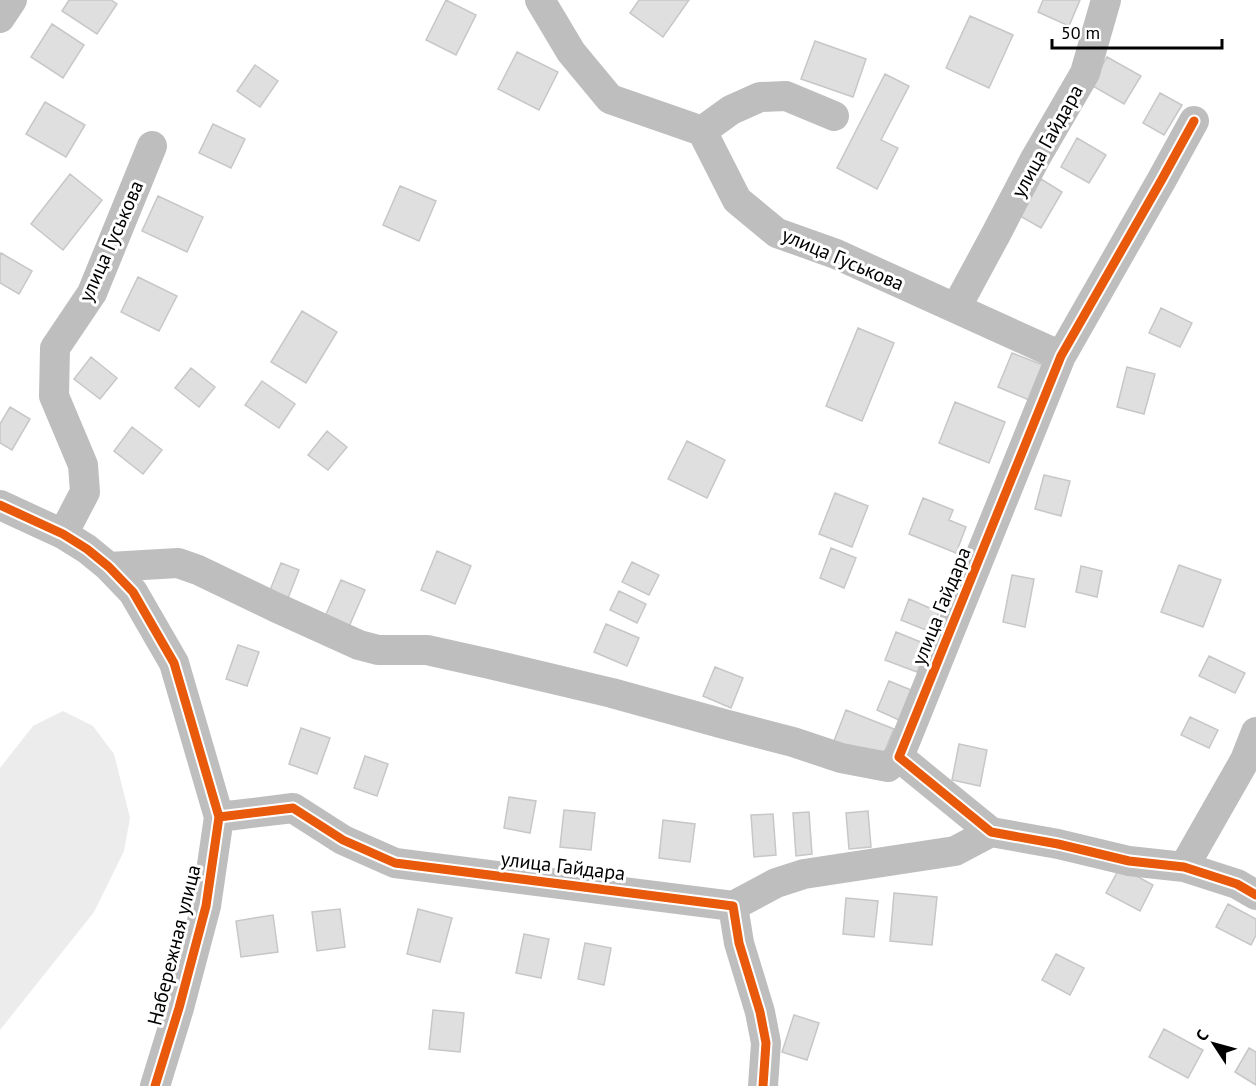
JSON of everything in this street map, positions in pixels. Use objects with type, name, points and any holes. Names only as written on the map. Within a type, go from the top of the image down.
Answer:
[{"type":"street","points":[[0,18],[12,0]]},
{"type":"street","name":"улица Гайдара","points":[[956,308],[1035,159],[1085,73],[1106,0]]},
{"type":"street","points":[[543,1],[571,52],[610,99],[702,131],[731,110],[760,98],[786,96],[834,116]]},
{"type":"street","name":"улица Гайдара","points":[[899,757],[1061,356],[1194,121]]},
{"type":"street","name":"улица Гуськова","points":[[702,131],[737,200],[777,232],[836,254],[1061,356]]},
{"type":"street","name":"улица Гуськова","points":[[63,534],[85,492],[83,465],[54,396],[55,348],[92,293],[152,146]]},
{"type":"street","name":"Набережная улица","points":[[0,505],[63,534],[87,549],[110,567],[133,592],[174,663],[219,817],[206,906],[179,1008],[155,1086]]},
{"type":"street","points":[[110,567],[178,563],[198,570],[349,640],[378,650],[427,650],[579,685],[793,742],[841,758],[888,767],[899,757],[991,832],[1058,844],[1129,861],[1184,867],[1237,884],[1256,895]]},
{"type":"street","points":[[1184,867],[1245,760],[1256,732]]},
{"type":"street","name":"улица Гайдара","points":[[219,817],[293,808],[343,840],[395,862],[733,906]]},
{"type":"street","points":[[764,1086],[766,1043],[760,1011],[739,943],[733,906],[776,883],[804,874],[955,851],[991,832]]},
{"type":"shaded area","points":[[63,711],[93,726],[114,754],[130,818],[124,851],[94,912],[0,1030],[0,768],[33,726]]},
{"type":"building","points":[[69,0],[111,0],[117,4],[97,34],[62,11]]},
{"type":"building","points":[[446,0],[476,15],[456,55],[426,40]]},
{"type":"building","points":[[639,0],[689,0],[663,37],[630,13]]},
{"type":"building","points":[[1043,0],[1080,0],[1069,26],[1038,12]]},
{"type":"building","points":[[970,16],[1013,35],[989,88],[946,68]]},
{"type":"building","points":[[52,24],[84,45],[63,78],[31,57]]},
{"type":"building","points":[[815,41],[866,59],[853,97],[801,79]]},
{"type":"building","points":[[517,52],[558,72],[539,110],[498,89]]},
{"type":"building","points":[[1107,57],[1141,76],[1124,104],[1091,85]]},
{"type":"building","points":[[255,65],[278,81],[260,107],[237,91]]},
{"type":"building","points":[[885,74],[909,86],[881,140],[898,148],[877,189],[837,168]]},
{"type":"building","points":[[1160,93],[1182,105],[1164,135],[1143,123]]},
{"type":"building","points":[[45,102],[85,125],[66,157],[26,134]]},
{"type":"building","points":[[213,124],[245,139],[231,168],[199,153]]},
{"type":"building","points":[[1077,138],[1106,155],[1089,183],[1061,167]]},
{"type":"building","points":[[70,174],[102,200],[63,250],[31,224]]},
{"type":"building","points":[[1041,179],[1062,192],[1041,228],[1020,216]]},
{"type":"building","points":[[400,186],[436,201],[419,241],[383,225]]},
{"type":"building","points":[[158,196],[203,217],[187,252],[142,231]]},
{"type":"building","points":[[1,253],[32,271],[19,294],[0,283]]},
{"type":"building","points":[[138,277],[177,296],[159,331],[121,312]]},
{"type":"building","points":[[1161,308],[1192,323],[1180,347],[1149,333]]},
{"type":"building","points":[[302,311],[337,332],[306,383],[271,362]]},
{"type":"building","points":[[858,328],[894,343],[862,421],[826,406]]},
{"type":"building","points":[[1012,353],[1043,365],[1029,400],[998,387]]},
{"type":"building","points":[[91,357],[117,378],[100,399],[74,379]]},
{"type":"building","points":[[1127,367],[1155,374],[1144,414],[1117,407]]},
{"type":"building","points":[[191,368],[215,387],[199,407],[175,388]]},
{"type":"building","points":[[262,381],[295,404],[279,428],[245,405]]},
{"type":"building","points":[[955,402],[1005,422],[989,463],[939,443]]},
{"type":"building","points":[[10,407],[30,419],[12,450],[0,443],[0,424]]},
{"type":"building","points":[[132,427],[162,450],[143,474],[114,451]]},
{"type":"building","points":[[327,431],[347,447],[328,470],[308,455]]},
{"type":"building","points":[[687,441],[725,460],[707,498],[668,479]]},
{"type":"building","points":[[1044,475],[1070,481],[1061,516],[1035,509]]},
{"type":"building","points":[[835,493],[868,506],[852,547],[819,534]]},
{"type":"building","points":[[923,498],[953,510],[949,520],[966,527],[956,553],[909,534]]},
{"type":"building","points":[[831,548],[856,558],[844,588],[820,578]]},
{"type":"building","points":[[437,551],[471,566],[455,604],[421,590]]},
{"type":"building","points":[[632,562],[659,575],[649,595],[622,582]]},
{"type":"building","points":[[281,563],[299,570],[286,603],[268,595]]},
{"type":"building","points":[[1179,565],[1221,580],[1203,627],[1161,612]]},
{"type":"building","points":[[1081,566],[1102,571],[1097,597],[1076,592]]},
{"type":"building","points":[[1012,575],[1034,579],[1025,627],[1003,622]]},
{"type":"building","points":[[341,580],[365,590],[348,629],[324,619]]},
{"type":"building","points":[[619,591],[646,604],[637,623],[610,610]]},
{"type":"building","points":[[909,599],[939,612],[931,632],[901,620]]},
{"type":"building","points":[[606,624],[639,638],[627,666],[594,652]]},
{"type":"building","points":[[896,632],[928,645],[917,672],[885,660]]},
{"type":"building","points":[[238,645],[259,652],[247,686],[226,679]]},
{"type":"building","points":[[1209,656],[1245,673],[1235,693],[1199,676]]},
{"type":"building","points":[[715,667],[743,678],[731,708],[703,696]]},
{"type":"building","points":[[889,681],[911,690],[899,720],[877,710]]},
{"type":"building","points":[[846,710],[894,729],[881,760],[834,741]]},
{"type":"building","points":[[1190,717],[1218,730],[1209,748],[1181,735]]},
{"type":"building","points":[[301,728],[330,738],[317,774],[289,764]]},
{"type":"building","points":[[959,744],[987,750],[980,786],[952,780]]},
{"type":"building","points":[[365,756],[388,764],[377,796],[354,788]]},
{"type":"building","points":[[509,797],[536,801],[530,833],[504,828]]},
{"type":"building","points":[[564,810],[595,813],[591,850],[560,847]]},
{"type":"building","points":[[868,811],[871,847],[849,849],[846,813]]},
{"type":"building","points":[[809,812],[812,854],[796,856],[793,813]]},
{"type":"building","points":[[773,814],[776,855],[754,857],[751,815]]},
{"type":"building","points":[[663,820],[695,824],[690,862],[659,858]]},
{"type":"building","points":[[1120,867],[1153,885],[1140,911],[1106,893]]},
{"type":"building","points":[[894,893],[937,897],[932,945],[890,941]]},
{"type":"building","points":[[846,898],[878,901],[874,937],[843,934]]},
{"type":"building","points":[[1228,904],[1256,919],[1256,935],[1251,945],[1216,927]]},
{"type":"building","points":[[340,909],[345,947],[317,951],[312,912]]},
{"type":"building","points":[[418,909],[452,918],[440,962],[407,954]]},
{"type":"building","points":[[273,915],[278,952],[241,957],[236,921]]},
{"type":"building","points":[[524,934],[549,939],[541,978],[516,973]]},
{"type":"building","points":[[585,943],[611,948],[604,985],[578,979]]},
{"type":"building","points":[[1056,954],[1084,968],[1070,995],[1042,980]]},
{"type":"building","points":[[433,1010],[464,1013],[460,1052],[429,1049]]},
{"type":"building","points":[[794,1015],[819,1023],[807,1060],[782,1052]]},
{"type":"building","points":[[1164,1029],[1203,1050],[1188,1078],[1149,1057]]},
{"type":"building","points":[[1249,1048],[1256,1052],[1256,1085],[1235,1072]]},
{"type":"cycle path","points":[[1194,121],[1061,356],[899,757],[991,832],[1058,844],[1129,861],[1184,867],[1237,884],[1256,895]]},
{"type":"cycle path","points":[[0,505],[63,534],[87,549],[109,567],[133,592],[174,663],[219,817],[206,906],[179,1008],[155,1086]]},
{"type":"cycle path","points":[[219,817],[293,808],[343,840],[395,863],[733,906],[739,943],[760,1012],[766,1043],[763,1086]]}]
